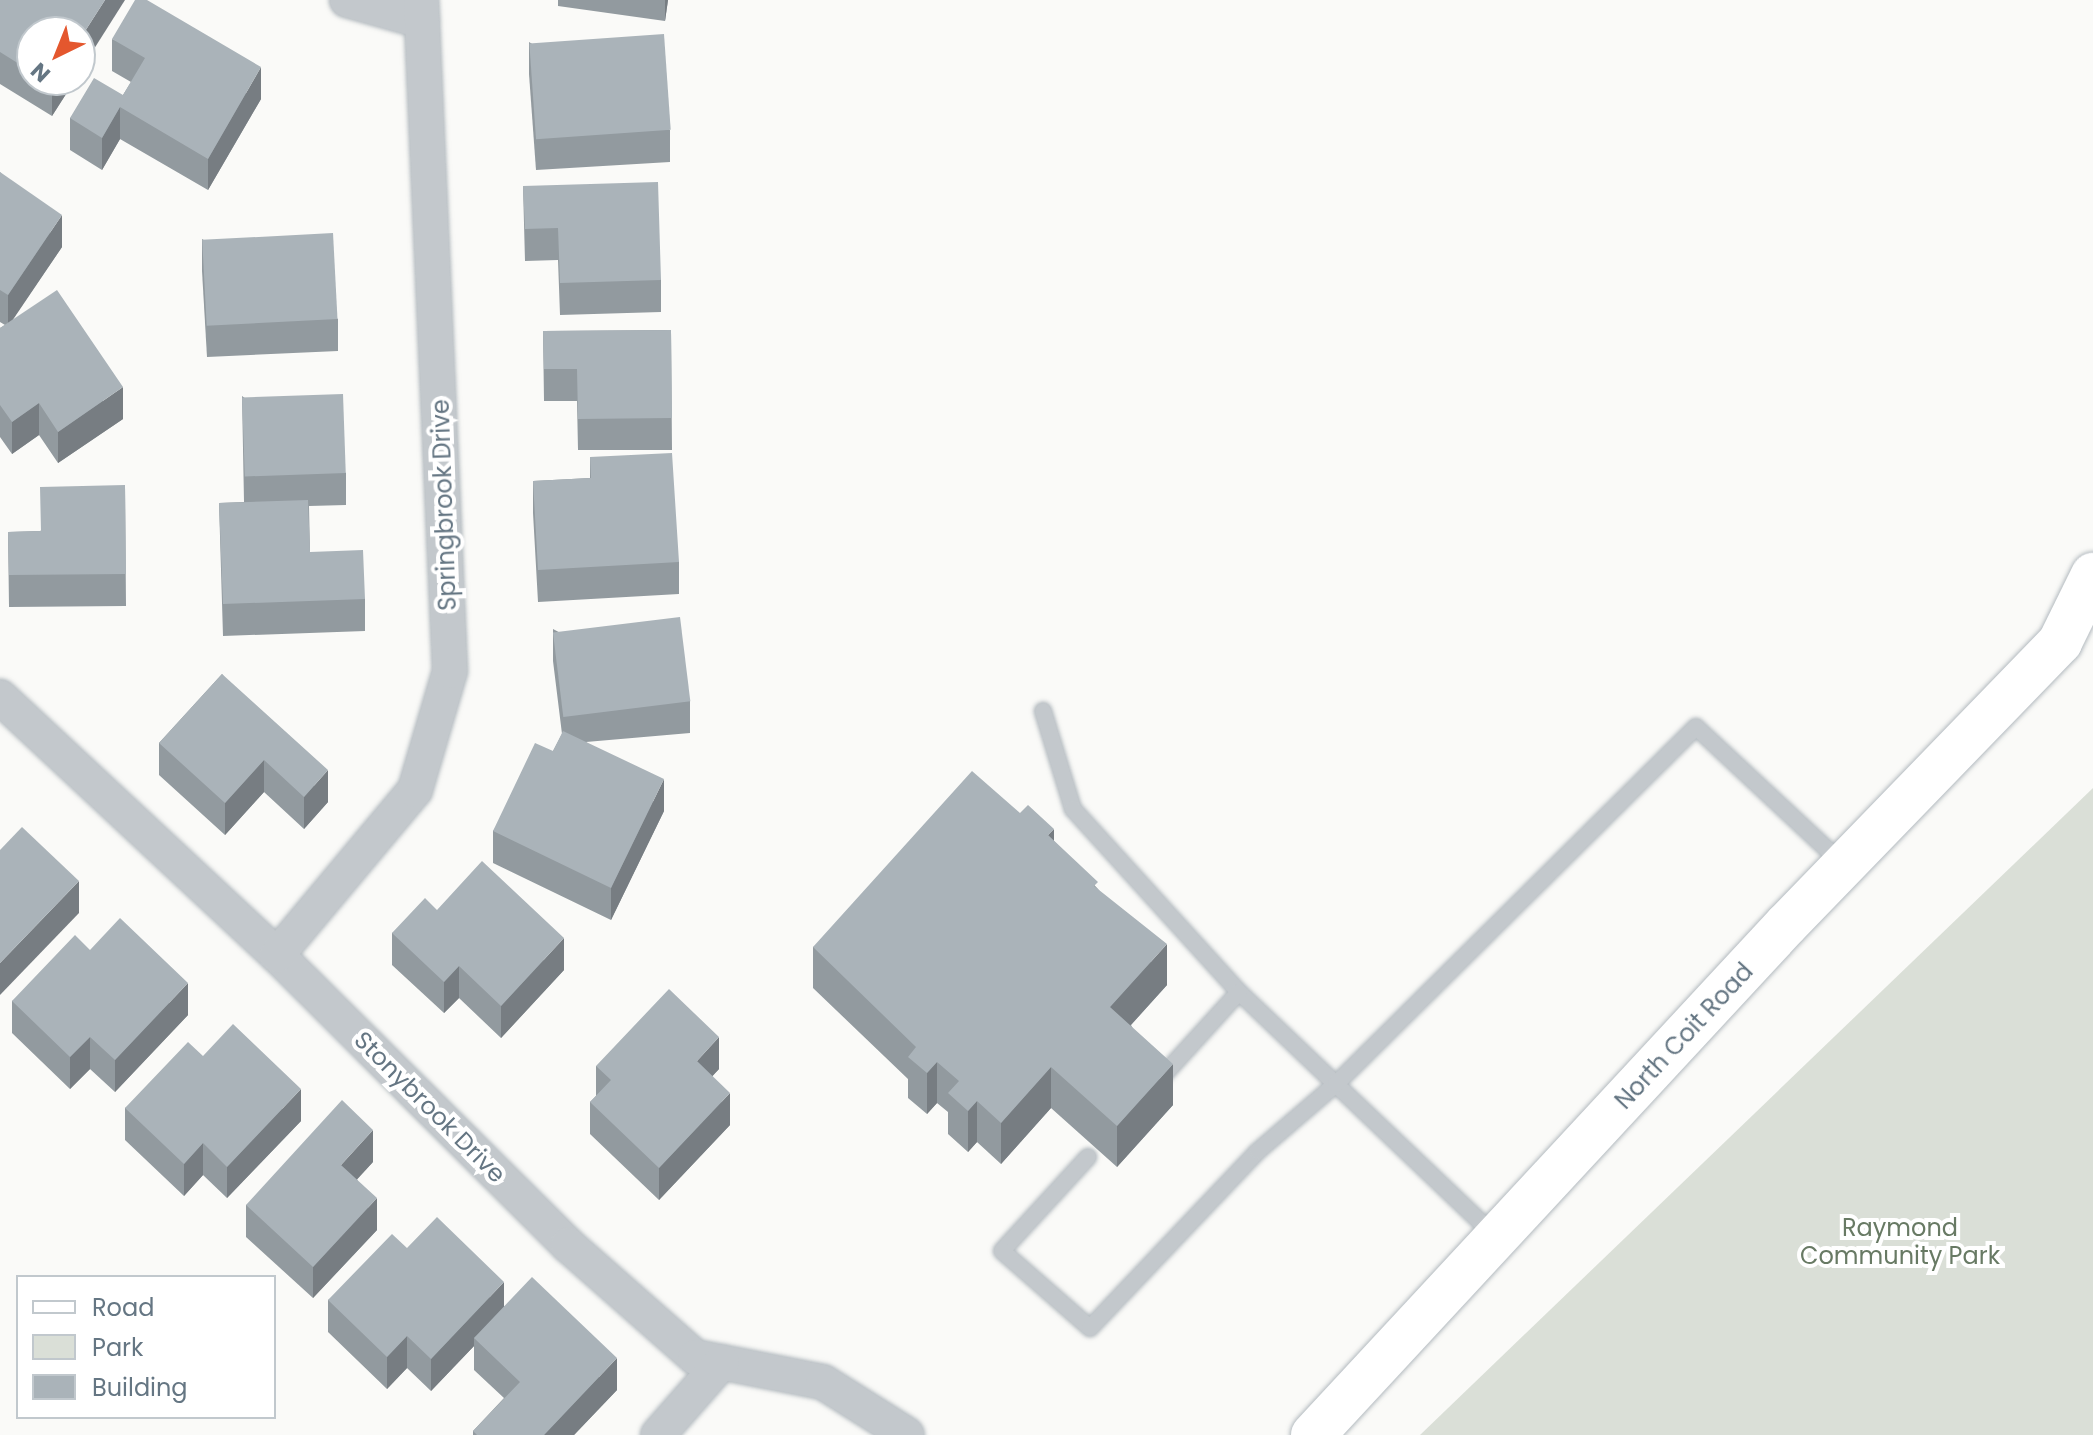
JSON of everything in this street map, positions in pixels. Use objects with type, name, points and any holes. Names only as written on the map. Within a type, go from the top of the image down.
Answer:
[{"type":"main road","name":"North Coit Road","points":[[1313,1435],[1844,866],[2077,636],[2093,575]]},
{"type":"street","points":[[347,0],[421,11]]},
{"type":"street","name":"Springbrook Drive","points":[[277,955],[415,790],[450,671],[421,11]]},
{"type":"street","name":"Stonybrook Drive","points":[[0,697],[277,955],[568,1245],[695,1357],[823,1382],[907,1435]]},
{"type":"street","points":[[658,1435],[722,1362]]},
{"type":"lane","points":[[1043,711],[1073,809],[1239,992],[1497,1237]]},
{"type":"lane","points":[[1088,1157],[1002,1251],[1090,1328],[1258,1151],[1336,1084],[1696,727],[1844,866]]},
{"type":"lane","points":[[1152,1087],[1239,992]]},
{"type":"green space","name":"Raymond Community Park","points":[[2093,788],[2093,1435],[1420,1435]]},
{"type":"building","points":[[0,0],[105,0],[95,16],[16,16],[16,62],[0,52]]},
{"type":"building","points":[[135,0],[147,0],[261,67],[208,159],[120,107],[102,138],[70,118],[83,96],[96,96],[96,79],[123,95],[145,58],[112,39]]},
{"type":"building","points":[[664,34],[671,130],[536,139],[529,43]]},
{"type":"building","points":[[0,172],[62,215],[8,295],[0,290]]},
{"type":"building","points":[[658,182],[661,280],[560,283],[558,228],[525,229],[523,186]]},
{"type":"building","points":[[333,233],[338,319],[207,326],[202,240]]},
{"type":"building","points":[[57,290],[123,387],[58,432],[39,403],[12,422],[0,405],[0,328]]},
{"type":"building","points":[[671,330],[672,418],[578,419],[577,369],[544,369],[543,331]]},
{"type":"building","points":[[343,394],[346,473],[245,476],[242,398]]},
{"type":"building","points":[[672,453],[679,562],[538,570],[533,481],[591,478],[590,457]]},
{"type":"building","points":[[125,485],[126,574],[9,575],[8,532],[41,531],[40,487]]},
{"type":"building","points":[[308,500],[310,552],[363,550],[365,599],[223,604],[219,503]]},
{"type":"building","points":[[680,617],[690,701],[563,717],[553,633]]},
{"type":"building","points":[[222,674],[328,770],[304,797],[264,760],[225,803],[159,743]]},
{"type":"building","points":[[563,731],[664,779],[611,888],[493,831],[535,743],[553,751]]},
{"type":"building","points":[[972,771],[1020,813],[1028,805],[1054,829],[1048,835],[1098,882],[1094,886],[1167,944],[1110,1007],[1173,1064],[1117,1126],[1051,1067],[1001,1123],[977,1101],[968,1111],[948,1093],[959,1081],[937,1062],[927,1073],[908,1057],[916,1047],[813,947]]},
{"type":"building","points":[[22,827],[79,881],[0,963],[0,850]]},
{"type":"building","points":[[482,861],[564,938],[501,1006],[459,966],[444,982],[392,933],[425,898],[437,910]]},
{"type":"building","points":[[120,918],[188,983],[115,1060],[90,1037],[70,1057],[12,1001],[75,935],[90,950]]},
{"type":"building","points":[[669,989],[719,1037],[697,1061],[730,1093],[659,1168],[590,1102],[611,1080],[596,1066]]},
{"type":"building","points":[[233,1024],[301,1089],[227,1167],[203,1143],[184,1164],[125,1108],[188,1042],[203,1056]]},
{"type":"building","points":[[342,1100],[373,1130],[341,1165],[377,1198],[313,1267],[246,1205]]},
{"type":"building","points":[[437,1217],[504,1282],[431,1359],[407,1336],[387,1357],[328,1300],[392,1234],[407,1248]]},
{"type":"building","points":[[532,1277],[617,1358],[544,1435],[477,1435],[473,1431],[520,1382],[474,1338]]}]
